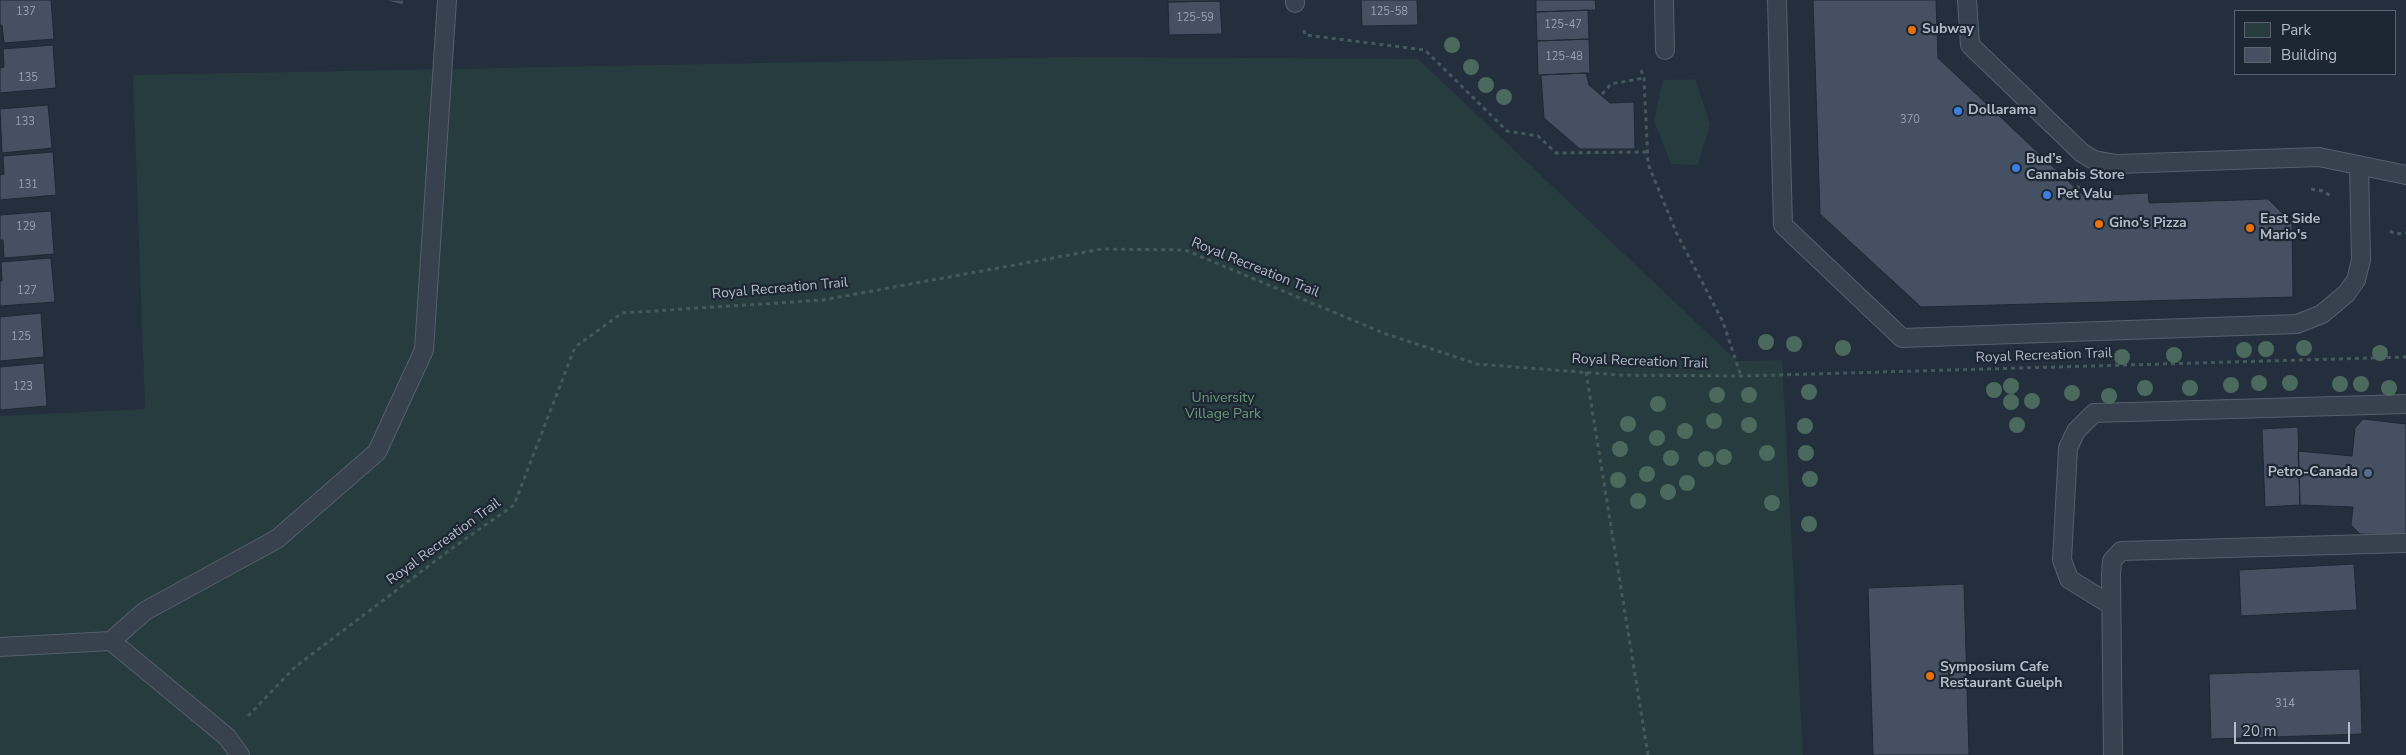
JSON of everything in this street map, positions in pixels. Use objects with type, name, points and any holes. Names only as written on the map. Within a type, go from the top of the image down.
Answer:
[{"type":"lane","points":[[0,647],[111,641],[145,611],[277,539],[378,452],[424,350],[447,0]]},
{"type":"lane","points":[[1664,0],[1665,50]]},
{"type":"lane","points":[[1777,0],[1783,225],[1902,338],[2297,324],[2322,314],[2346,294],[2356,280],[2361,260],[2359,166]]},
{"type":"lane","points":[[1968,0],[1970,45],[2082,153],[2094,160],[2117,164],[2319,157],[2406,175]]},
{"type":"lane","points":[[2111,605],[2069,579],[2062,560],[2068,448],[2076,431],[2094,413],[2406,404]]},
{"type":"lane","points":[[2113,755],[2112,561],[2121,551],[2406,543]]},
{"type":"lane","points":[[111,641],[227,737],[240,755]]},
{"type":"path","points":[[1295,2],[1306,35],[1425,50],[1507,131],[1538,136],[1556,153],[1647,152]]},
{"type":"path","points":[[1665,50],[1636,54],[1644,78],[1648,164],[1677,234],[1723,322],[1741,376]]},
{"type":"path","points":[[1602,94],[1611,84],[1644,78]]},
{"type":"path","name":"Royal Recreation Trail","points":[[227,737],[295,667],[451,549],[514,505],[575,347],[622,313],[823,300],[1102,249],[1184,250],[1386,334],[1477,364],[1586,372],[1741,376],[2406,358]]},
{"type":"path","points":[[1586,372],[1648,755]]},
{"type":"green space","name":"University Village Park","points":[[1073,57],[1418,59],[1737,361],[1782,360],[1803,755],[0,755],[0,416],[145,409],[133,75]]},
{"type":"green space","points":[[1695,79],[1710,124],[1698,165],[1671,164],[1654,121],[1663,80]]},
{"type":"building","points":[[0,0],[51,0],[54,39],[4,43],[2,25],[0,25]]},
{"type":"building","points":[[383,0],[404,0],[403,5]]},
{"type":"building","points":[[1168,0],[1220,0],[1220,1],[1168,2]]},
{"type":"building","points":[[1361,0],[1417,0],[1418,25],[1362,26]]},
{"type":"building","points":[[1536,0],[1595,0],[1596,10],[1536,12]]},
{"type":"building","points":[[1813,0],[1936,0],[1938,58],[2084,196],[2148,193],[2149,203],[2268,199],[2292,223],[2293,297],[1921,307],[1820,214]]},
{"type":"building","points":[[1220,1],[1222,34],[1169,35],[1168,2]]},
{"type":"building","points":[[1588,10],[1589,39],[1537,41],[1536,12]]},
{"type":"building","points":[[1589,39],[1590,73],[1538,75],[1537,41]]},
{"type":"building","points":[[53,45],[56,88],[0,93],[0,68],[4,67],[3,49]]},
{"type":"building","points":[[1586,73],[1589,85],[1610,103],[1634,102],[1635,149],[1580,149],[1544,118],[1541,75]]},
{"type":"building","points":[[48,105],[52,148],[2,153],[0,109]]},
{"type":"building","points":[[53,152],[56,195],[0,200],[0,175],[4,174],[3,156]]},
{"type":"building","points":[[51,211],[54,254],[4,258],[3,240],[0,240],[0,215]]},
{"type":"building","points":[[51,258],[55,302],[0,306],[1,262]]},
{"type":"building","points":[[41,313],[44,357],[0,361],[0,317]]},
{"type":"building","points":[[44,363],[47,406],[0,410],[0,367]]},
{"type":"building","points":[[2363,419],[2406,424],[2406,535],[2360,534],[2351,525],[2353,507],[2300,505],[2298,451],[2352,456],[2355,428]]},
{"type":"building","points":[[2298,427],[2300,505],[2265,507],[2262,429]]},
{"type":"building","points":[[2354,564],[2357,610],[2241,616],[2239,570]]},
{"type":"building","points":[[1964,584],[1969,755],[1873,755],[1868,588]]},
{"type":"building","points":[[2360,669],[2362,734],[2211,739],[2209,674]]},
{"type":"place","name":"Subway","points":[[1912,30]]},
{"type":"place","name":"Dollarama","points":[[1958,111]]},
{"type":"place","name":"Bud’s Cannabis Store","points":[[2016,168]]},
{"type":"place","name":"Pet Valu","points":[[2047,195]]},
{"type":"place","name":"Gino's Pizza","points":[[2099,224]]},
{"type":"place","name":"East Side Mario's","points":[[2250,228]]},
{"type":"place","name":"Petro-Canada","points":[[2368,473]]},
{"type":"place","name":"Symposium Cafe Restaurant Guelph","points":[[1930,676]]}]
